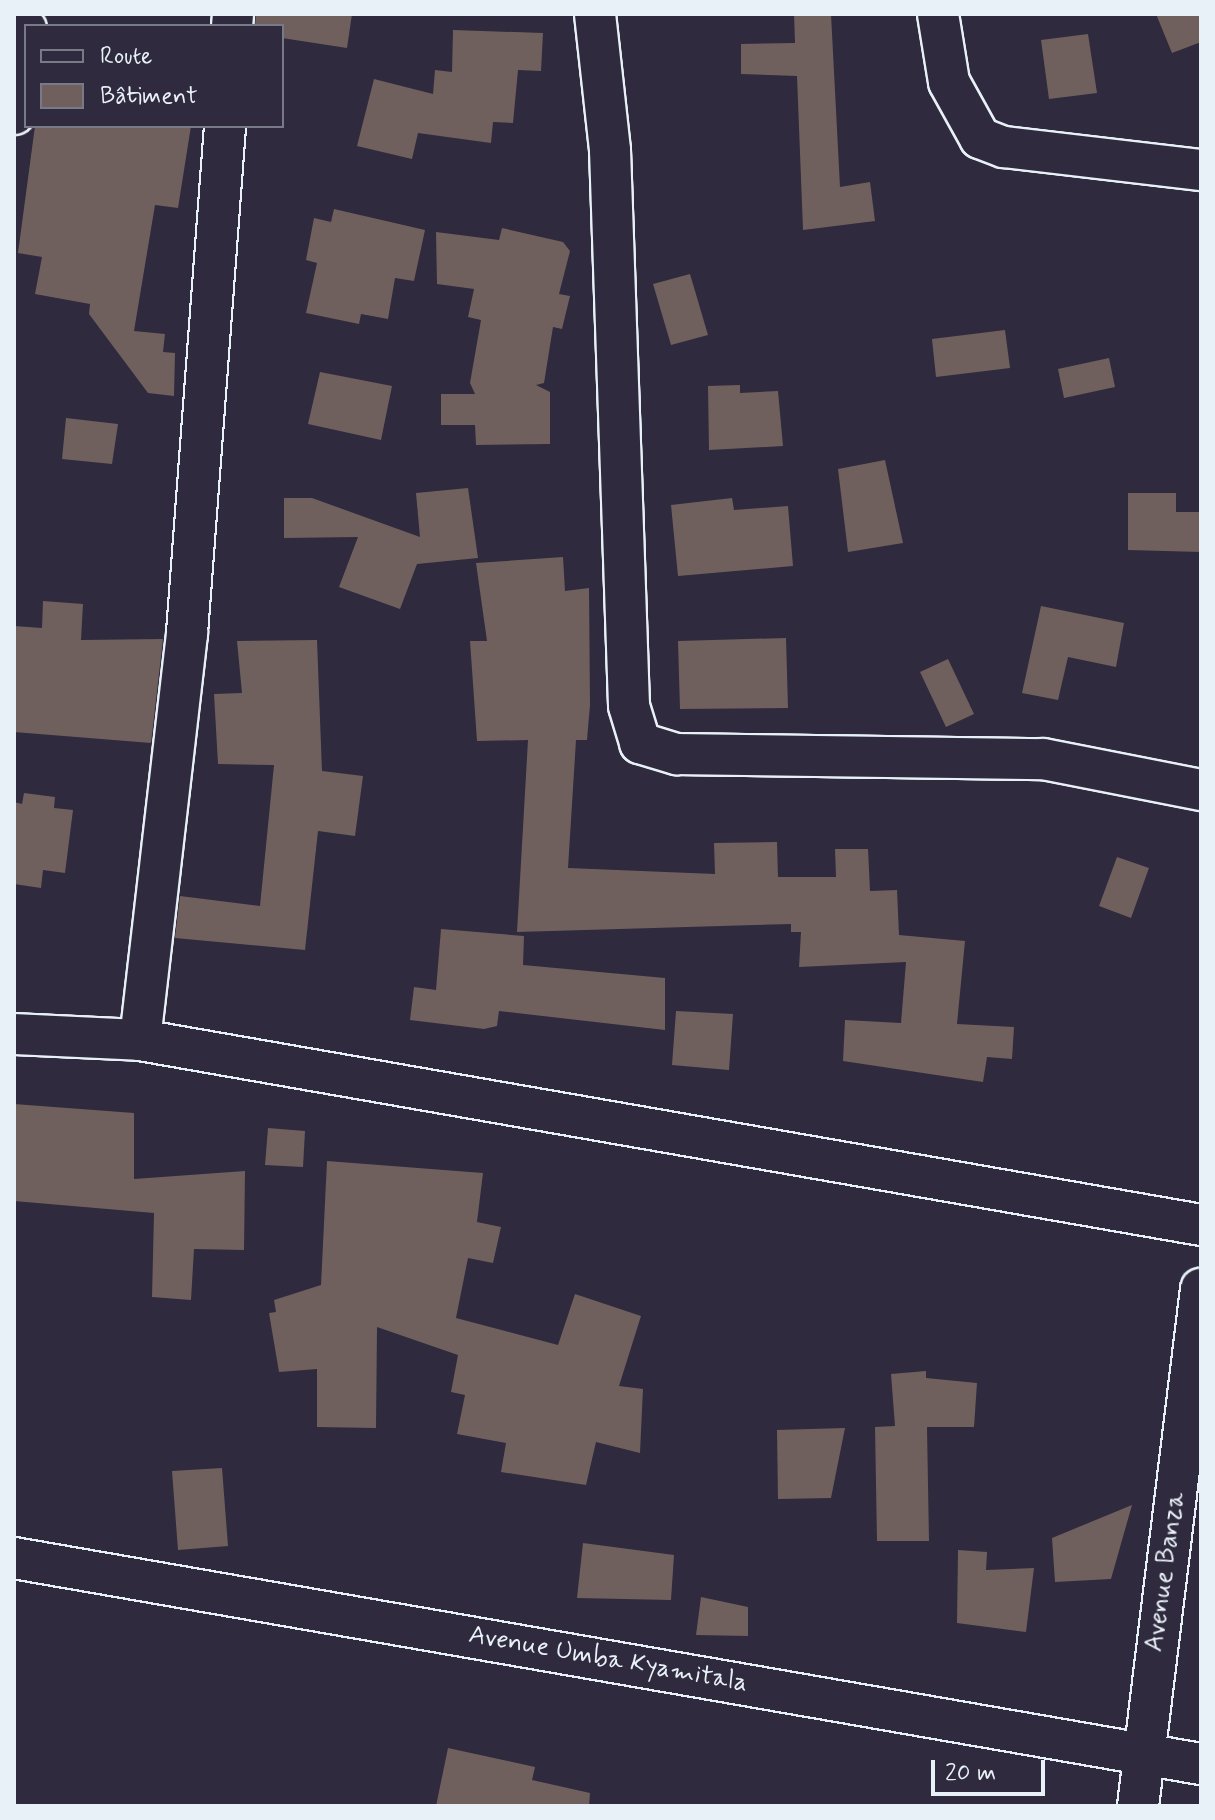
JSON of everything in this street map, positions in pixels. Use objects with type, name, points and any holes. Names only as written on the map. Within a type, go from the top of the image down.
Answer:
[{"type":"street","points":[[595,14],[610,150],[630,716],[640,743],[677,754],[1043,759],[1201,790]]},
{"type":"street","points":[[938,14],[949,82],[980,138],[1004,147],[1201,170]]},
{"type":"street","points":[[15,94],[24,40]]},
{"type":"street","points":[[140,1040],[187,633],[225,128]]},
{"type":"street","points":[[14,1034],[140,1040],[1201,1225]]},
{"type":"street","name":"Avenue Banza","points":[[1138,1806],[1141,1751],[1201,1289]]},
{"type":"street","name":"Avenue Umba Kyamitala","points":[[14,1558],[1141,1751],[1201,1764]]},
{"type":"building","points":[[256,14],[352,14],[347,48],[284,38],[284,24],[255,24]]},
{"type":"building","points":[[794,14],[831,14],[840,187],[870,182],[875,221],[803,230],[797,76],[741,74],[741,44],[795,43]]},
{"type":"building","points":[[1156,14],[1201,14],[1201,42],[1172,53]]},
{"type":"building","points":[[453,30],[543,33],[541,71],[518,70],[513,123],[493,122],[491,143],[418,133],[412,159],[357,146],[374,79],[433,94],[435,70],[452,72]]},
{"type":"building","points":[[1088,34],[1097,93],[1049,99],[1041,40]]},
{"type":"building","points":[[35,128],[191,128],[178,208],[155,205],[134,331],[165,334],[163,352],[175,353],[174,396],[148,393],[89,314],[90,304],[35,294],[42,257],[18,253]]},
{"type":"building","points":[[334,209],[425,230],[414,281],[395,278],[388,319],[361,314],[359,324],[306,313],[317,263],[306,260],[314,218],[331,222]]},
{"type":"building","points":[[502,228],[563,242],[570,251],[559,294],[570,296],[562,329],[553,327],[544,383],[536,385],[550,392],[550,444],[476,445],[475,425],[441,425],[441,394],[475,394],[470,383],[481,320],[468,317],[474,289],[437,284],[436,232],[499,240]]},
{"type":"building","points":[[690,274],[708,335],[671,345],[653,284]]},
{"type":"building","points":[[1005,330],[1010,368],[936,377],[932,339]]},
{"type":"building","points":[[1109,358],[1115,387],[1064,398],[1058,369]]},
{"type":"building","points":[[320,372],[392,386],[381,440],[308,424]]},
{"type":"building","points":[[740,385],[740,393],[778,391],[783,446],[709,450],[708,386]]},
{"type":"building","points":[[66,418],[118,424],[112,464],[62,459]]},
{"type":"building","points":[[885,460],[903,543],[848,552],[838,469]]},
{"type":"building","points":[[468,488],[478,558],[417,564],[400,609],[339,587],[358,537],[284,538],[284,498],[312,498],[420,537],[416,493]]},
{"type":"building","points":[[1128,493],[1176,493],[1176,512],[1201,512],[1201,552],[1128,550]]},
{"type":"building","points":[[732,498],[734,510],[788,506],[793,566],[678,576],[671,505]]},
{"type":"building","points":[[563,557],[565,591],[589,588],[590,705],[587,740],[576,740],[568,868],[715,874],[714,843],[777,842],[778,877],[836,877],[835,849],[868,849],[870,891],[897,890],[899,935],[965,941],[957,1024],[1014,1027],[1012,1059],[987,1057],[983,1082],[843,1061],[845,1020],[901,1023],[906,962],[799,967],[801,932],[791,932],[791,924],[517,932],[528,740],[477,741],[470,641],[487,641],[476,563]]},
{"type":"building","points":[[43,601],[83,604],[81,640],[163,639],[151,743],[14,732],[14,626],[42,628]]},
{"type":"building","points":[[1041,606],[1124,623],[1116,667],[1068,657],[1058,700],[1022,693]]},
{"type":"building","points":[[786,638],[788,708],[680,709],[678,641]]},
{"type":"building","points":[[317,640],[322,771],[363,776],[355,836],[318,831],[305,950],[175,938],[180,896],[260,906],[274,765],[218,764],[214,694],[242,693],[237,641]]},
{"type":"building","points":[[948,659],[974,714],[946,727],[920,672]]},
{"type":"building","points":[[24,793],[55,797],[54,808],[73,810],[65,873],[43,870],[41,888],[14,884],[14,802],[22,804]]},
{"type":"building","points":[[1117,857],[1149,868],[1131,918],[1099,906]]},
{"type":"building","points":[[441,929],[524,936],[523,965],[665,978],[665,1030],[499,1011],[497,1026],[484,1029],[410,1020],[414,987],[436,990]]},
{"type":"building","points":[[676,1011],[733,1014],[729,1070],[672,1065]]},
{"type":"building","points":[[14,1104],[134,1113],[134,1179],[245,1171],[244,1250],[194,1249],[191,1300],[152,1297],[154,1213],[14,1201]]},
{"type":"building","points":[[268,1128],[305,1131],[303,1167],[265,1165]]},
{"type":"building","points":[[327,1161],[483,1173],[477,1222],[501,1227],[493,1263],[468,1258],[456,1318],[558,1345],[575,1294],[641,1316],[619,1386],[643,1389],[640,1453],[596,1442],[586,1485],[501,1472],[506,1443],[457,1434],[465,1395],[451,1392],[458,1355],[377,1327],[376,1428],[317,1427],[317,1369],[279,1372],[269,1313],[276,1312],[274,1300],[321,1285]]},
{"type":"building","points":[[926,1371],[926,1378],[977,1383],[974,1427],[927,1427],[929,1541],[877,1541],[875,1427],[895,1426],[891,1374]]},
{"type":"building","points":[[845,1428],[831,1498],[778,1499],[777,1430]]},
{"type":"building","points":[[222,1468],[228,1546],[178,1550],[172,1471]]},
{"type":"building","points":[[1132,1505],[1111,1579],[1055,1582],[1052,1538]]},
{"type":"building","points":[[583,1543],[674,1555],[671,1600],[577,1598]]},
{"type":"building","points":[[958,1550],[987,1552],[986,1570],[1034,1568],[1026,1632],[957,1623]]},
{"type":"building","points":[[701,1597],[748,1607],[748,1636],[696,1635]]},
{"type":"building","points":[[448,1748],[535,1767],[532,1780],[590,1793],[589,1806],[436,1806]]}]
